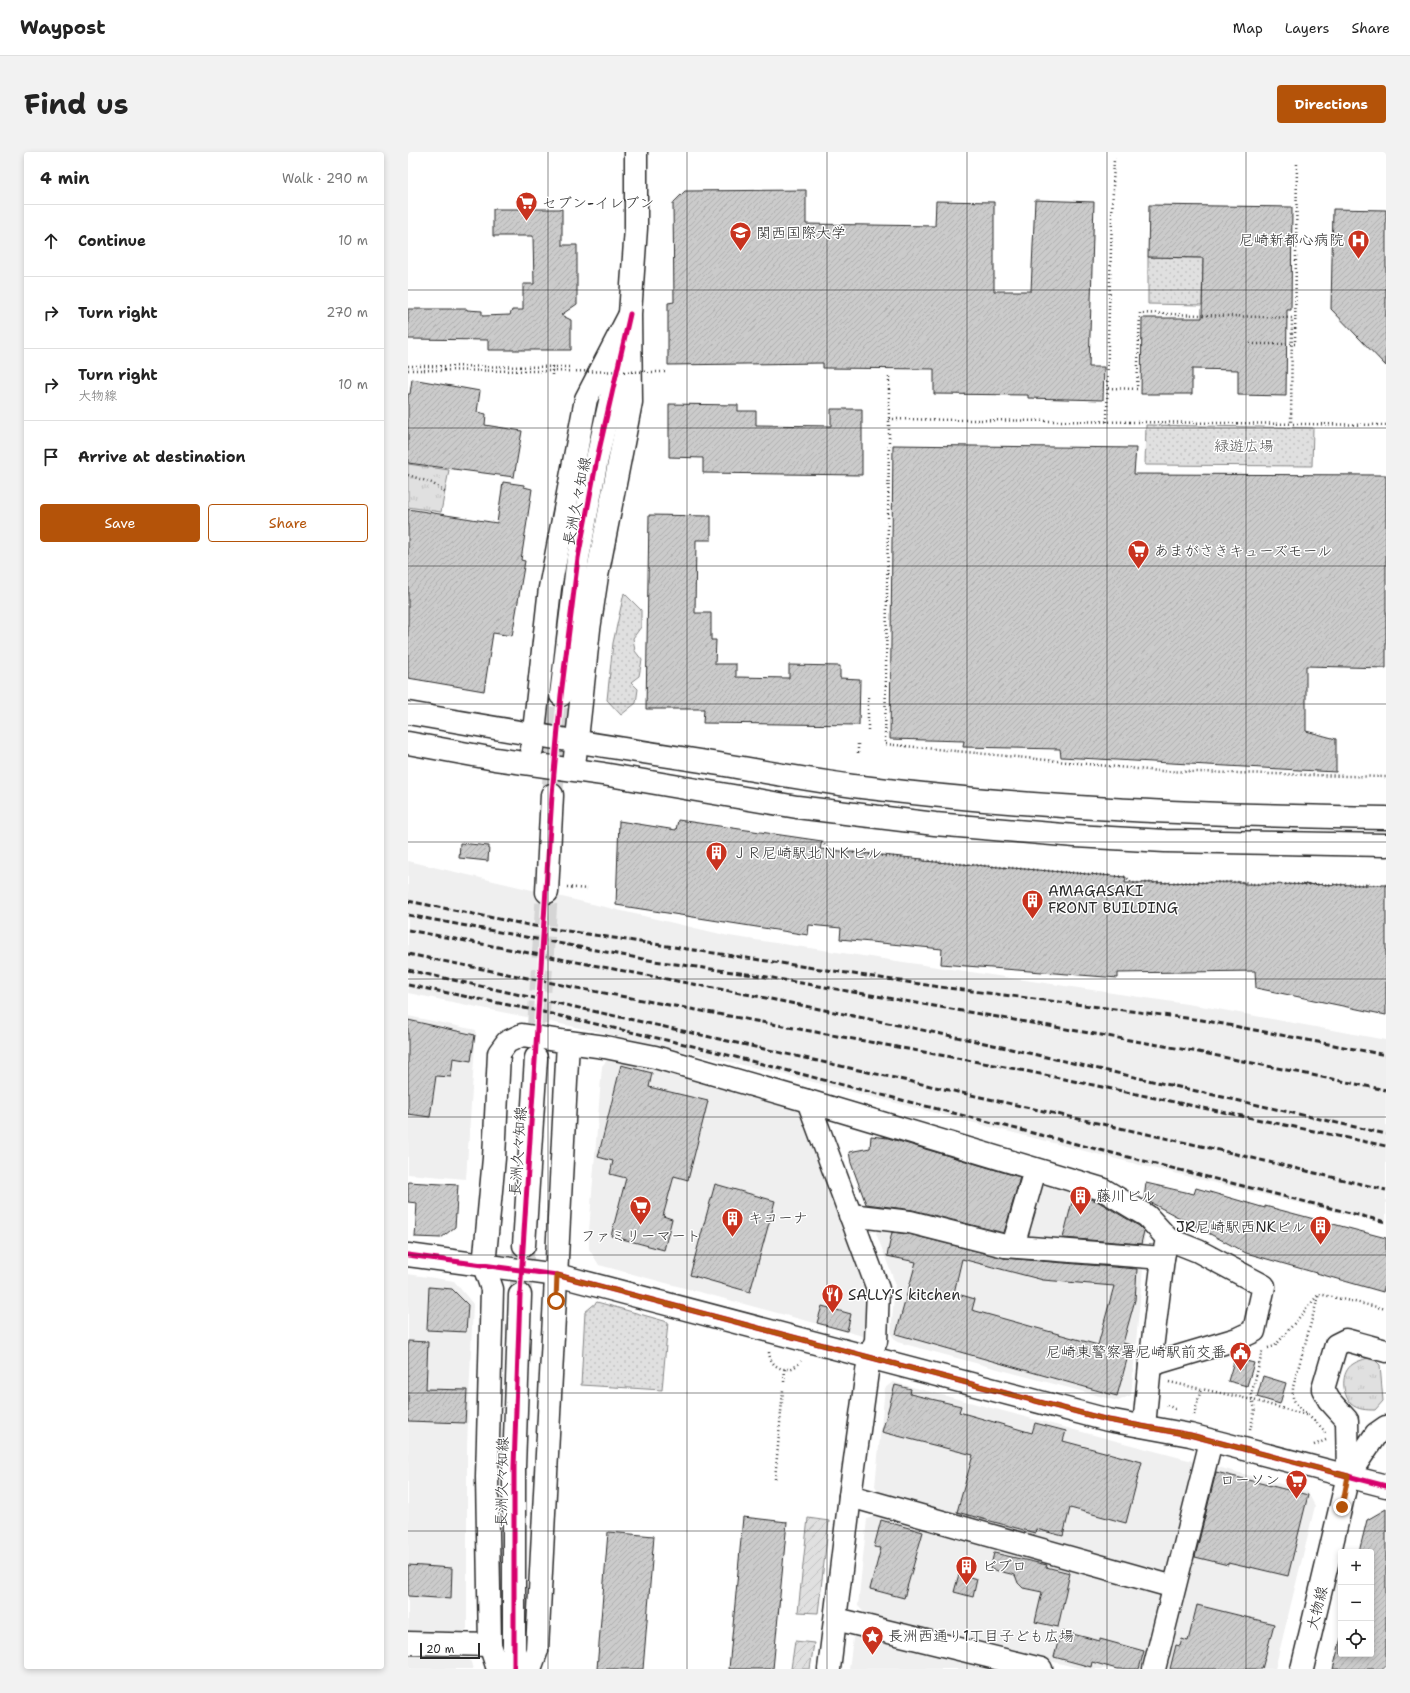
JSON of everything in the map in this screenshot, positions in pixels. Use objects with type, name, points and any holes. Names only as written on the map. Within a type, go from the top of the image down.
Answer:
[{"type":"street","points":[[573,770],[589,629],[597,576],[631,402],[630,314],[636,228],[636,152]]},
{"type":"street","points":[[530,764],[550,588],[586,399],[630,314]]},
{"type":"street","name":"長洲久々知線","points":[[561,695],[578,558],[597,459],[630,314]]},
{"type":"street","points":[[408,713],[534,735],[862,787],[984,800],[1132,810],[1386,818]]},
{"type":"street","points":[[408,743],[495,759],[573,770],[797,807],[935,824],[1075,836],[1165,841],[1386,845]]},
{"type":"street","points":[[552,795],[556,890]]},
{"type":"street","points":[[498,1669],[490,1645],[486,1477],[492,1289],[484,1266],[494,1158],[499,1053],[507,1042],[522,1035],[605,1047],[655,1057],[808,1101],[1102,1189],[1147,1216],[1165,1248],[1144,1426]]},
{"type":"street","points":[[530,1669],[537,1650],[568,1042]]},
{"type":"street","name":"長洲久々知線","points":[[524,1245],[536,1058]]},
{"type":"street","points":[[808,1101],[878,1289],[876,1341],[870,1357],[850,1496],[829,1669]]},
{"type":"street","points":[[1013,1246],[1035,1170]]},
{"type":"street","points":[[850,1215],[910,1222],[1005,1246],[1165,1248],[1198,1251],[1264,1286],[1254,1331],[1237,1339],[1150,1365]]},
{"type":"street","points":[[408,1255],[557,1275],[1108,1420],[1190,1435],[1386,1486]]},
{"type":"street","name":"長洲久々知線","points":[[514,1669],[514,1467],[520,1295]]},
{"type":"street","points":[[1348,1476],[1347,1420],[1329,1400],[1323,1389],[1336,1345],[1346,1340],[1386,1351]]},
{"type":"street","points":[[1347,1420],[1386,1424]]},
{"type":"street","points":[[1348,1476],[1376,1434],[1386,1427]]},
{"type":"street","points":[[1154,1669],[1211,1441]]},
{"type":"street","name":"大物線","points":[[1302,1669],[1348,1476]]},
{"type":"street","points":[[850,1496],[1174,1587]]},
{"type":"street","points":[[836,1619],[1041,1669]]},
{"type":"street","points":[[408,1643],[490,1645]]},
{"type":"path","points":[[1107,422],[1114,158]]},
{"type":"path","points":[[1250,344],[1295,344],[1297,160]]},
{"type":"path","points":[[1108,388],[1137,389],[1140,313],[1292,318],[1291,424]]},
{"type":"path","points":[[408,366],[572,367]]},
{"type":"path","points":[[551,371],[551,375],[554,375],[552,375],[552,366]]},
{"type":"path","points":[[408,370],[668,372]]},
{"type":"path","points":[[889,377],[885,744],[1158,771],[1386,777]]},
{"type":"path","points":[[889,419],[1386,425]]},
{"type":"path","points":[[408,475],[432,483],[446,493]]},
{"type":"path","points":[[868,697],[868,731]]},
{"type":"path","points":[[858,743],[858,753]]},
{"type":"path","points":[[822,841],[828,850],[949,863],[1126,877],[1132,883],[1244,882],[1253,884],[1386,885]]},
{"type":"path","points":[[556,890],[587,889]]},
{"type":"path","points":[[1319,1294],[1386,1309]]},
{"type":"path","points":[[1256,1351],[1275,1346],[1319,1294]]},
{"type":"path","points":[[1311,1447],[1329,1439],[1321,1425],[1307,1415],[1294,1400],[1293,1387],[1319,1294]]},
{"type":"path","points":[[768,1346],[769,1357],[776,1367],[785,1369],[793,1368],[798,1365],[804,1355]]},
{"type":"path","points":[[1249,1432],[1255,1409],[1251,1395],[1263,1349]]},
{"type":"path","points":[[784,1382],[785,1369]]},
{"type":"path","points":[[1168,1389],[1170,1376]]},
{"type":"path","points":[[1169,1382],[1253,1400],[1307,1415]]},
{"type":"path","points":[[1193,1419],[1202,1389]]},
{"type":"path","points":[[775,1479],[783,1390]]},
{"type":"path","points":[[1166,1404],[1180,1412]]},
{"type":"shaded area","points":[[408,861],[729,936],[1207,1007],[1386,1040],[1386,1224],[1140,1165],[782,1074],[595,1031],[408,993]]},
{"type":"shaded area","points":[[408,1016],[476,1030],[466,1179],[408,1174]]},
{"type":"shaded area","points":[[612,1054],[799,1104],[867,1293],[863,1336],[599,1265],[589,1249],[589,1231],[602,1066]]},
{"type":"shaded area","points":[[1046,1179],[1100,1195],[1142,1223],[1145,1233],[1144,1249],[1027,1237],[1023,1231],[1035,1184]]},
{"type":"shaded area","points":[[881,1224],[1138,1261],[1143,1268],[1131,1395],[1118,1401],[897,1342],[891,1334],[895,1283],[876,1233]]},
{"type":"shaded area","points":[[408,1274],[454,1281],[473,1304],[467,1446],[467,1629],[458,1635],[440,1632],[440,1635],[408,1637]]},
{"type":"shaded area","points":[[893,1382],[1196,1462],[1170,1569],[1160,1574],[881,1495],[875,1486],[885,1388]]},
{"type":"shaded area","points":[[1214,1466],[1307,1491],[1315,1506],[1275,1669],[1163,1669]]},
{"type":"shaded area","points":[[880,1514],[1154,1591],[1163,1598],[1145,1669],[1083,1669],[868,1617],[858,1606],[867,1519]]},
{"type":"shaded area","points":[[862,1632],[1016,1669],[849,1669],[853,1638]]},
{"type":"shaded area","points":[[408,1653],[468,1653],[473,1669],[408,1669]]},
{"type":"green space","points":[[1148,257],[1203,258],[1202,305],[1148,304]]},
{"type":"green space","name":"緑遊広場","points":[[1146,425],[1313,428],[1312,466],[1145,465]]},
{"type":"green space","points":[[408,464],[449,470],[441,512],[408,507]]},
{"type":"green space","points":[[624,593],[641,610],[641,627],[633,638],[635,651],[642,660],[639,676],[631,682],[638,689],[636,703],[621,715],[607,700],[613,643]]},
{"type":"green space","points":[[597,1302],[668,1322],[662,1390],[581,1385],[585,1312]]},
{"type":"green space","points":[[1367,1358],[1374,1359],[1380,1365],[1383,1401],[1375,1410],[1363,1409],[1351,1404],[1344,1389],[1344,1378],[1346,1372],[1355,1363]]},
{"type":"green space","points":[[808,1518],[829,1521],[818,1613],[798,1612]]},
{"type":"green space","points":[[795,1641],[814,1643],[810,1669],[791,1669]]},
{"type":"building","points":[[806,190],[806,224],[935,226],[936,201],[994,202],[994,291],[1031,291],[1035,200],[1094,202],[1089,367],[1104,367],[1103,400],[1028,398],[1028,395],[934,394],[934,369],[823,368],[823,363],[668,365],[668,303],[674,302],[673,203],[685,191]]},
{"type":"building","points":[[1149,205],[1292,207],[1291,310],[1287,310],[1286,396],[1238,395],[1238,370],[1192,369],[1192,394],[1141,394],[1142,318],[1202,318],[1203,258],[1148,257]]},
{"type":"building","points":[[493,209],[562,209],[562,245],[577,245],[577,304],[561,315],[571,320],[571,350],[488,350],[488,340],[408,339],[408,309],[467,309],[482,311],[482,316],[510,315],[512,310],[523,310],[523,284],[534,284],[533,236],[493,236]]},
{"type":"building","name":"尼崎新都心病院","points":[[1333,209],[1386,210],[1386,366],[1331,309]]},
{"type":"building","points":[[412,379],[480,391],[477,412],[486,414],[485,425],[522,431],[514,477],[408,463],[408,394],[410,394]]},
{"type":"building","points":[[669,404],[738,405],[738,411],[756,411],[756,425],[831,426],[831,409],[862,409],[862,475],[703,473],[703,458],[669,457]]},
{"type":"building","name":"あまがさきキューズモール","points":[[893,445],[1136,448],[1134,474],[1386,475],[1386,668],[1306,666],[1306,731],[1336,739],[1336,772],[1061,757],[1060,749],[963,747],[964,741],[890,739]]},
{"type":"building","points":[[503,482],[524,485],[524,487],[532,489],[521,560],[525,561],[512,636],[493,633],[484,691],[408,678],[408,509],[497,523]]},
{"type":"building","points":[[649,515],[711,516],[711,540],[696,540],[695,613],[711,613],[711,640],[716,640],[715,664],[736,664],[736,677],[789,678],[789,665],[840,666],[840,678],[860,679],[859,725],[703,723],[704,709],[646,709]]},
{"type":"building","points":[[678,820],[822,841],[820,849],[923,859],[923,861],[1126,877],[1125,883],[1244,882],[1244,884],[1386,885],[1386,1015],[1256,988],[1255,971],[1118,973],[1118,978],[941,964],[942,949],[840,939],[841,928],[809,925],[808,935],[616,905],[619,821],[676,830]]},
{"type":"building","points":[[460,843],[489,846],[488,861],[459,858]]},
{"type":"building","points":[[408,1020],[475,1035],[471,1061],[453,1058],[451,1077],[436,1076],[430,1117],[408,1114]]},
{"type":"building","points":[[621,1065],[652,1073],[649,1087],[708,1101],[688,1180],[674,1176],[663,1216],[672,1219],[664,1250],[611,1236],[626,1178],[610,1174],[613,1161],[598,1157]]},
{"type":"building","points":[[871,1136],[888,1138],[1020,1177],[1004,1233],[913,1210],[866,1204],[851,1163],[849,1152],[870,1148]]},
{"type":"building","points":[[408,1182],[458,1185],[455,1227],[441,1238],[415,1237],[417,1203],[408,1202]]},
{"type":"building","name":"JR尼崎駅西NKビル","points":[[1146,1183],[1194,1194],[1196,1188],[1265,1208],[1265,1206],[1386,1238],[1386,1281],[1383,1292],[1246,1253],[1144,1199]]},
{"type":"building","name":"キコーナ","points":[[715,1184],[775,1201],[750,1292],[690,1275]]},
{"type":"building","points":[[1074,1194],[1097,1201],[1139,1226],[1144,1231],[1141,1244],[1063,1238]]},
{"type":"building","points":[[892,1232],[908,1234],[1004,1258],[1137,1269],[1135,1300],[1123,1343],[1131,1345],[1117,1396],[896,1334],[916,1262],[887,1256]],"holes":[[[962,1259],[1043,1280],[1114,1286],[1098,1345],[972,1310],[975,1299],[954,1293]]]},
{"type":"building","points":[[429,1287],[452,1289],[468,1305],[466,1332],[427,1330]]},
{"type":"building","points":[[822,1306],[851,1314],[847,1331],[817,1323]]},
{"type":"building","points":[[408,1341],[428,1342],[426,1389],[467,1390],[465,1423],[408,1421]]},
{"type":"building","name":"尼崎東警察署尼崎駅前交番","points":[[1235,1358],[1254,1363],[1247,1386],[1228,1381]]},
{"type":"building","points":[[1263,1376],[1286,1383],[1280,1404],[1257,1397]]},
{"type":"building","points":[[895,1385],[911,1389],[910,1394],[961,1406],[959,1412],[1032,1433],[1035,1423],[1066,1431],[1063,1441],[1142,1462],[1126,1523],[1070,1508],[1063,1536],[1036,1529],[1035,1533],[957,1512],[973,1455],[882,1432]]},
{"type":"building","points":[[1216,1472],[1308,1495],[1288,1576],[1228,1563],[1228,1565],[1195,1557]]},
{"type":"building","points":[[1386,1509],[1386,1669],[1333,1669],[1338,1650],[1338,1657],[1374,1657],[1374,1549],[1360,1549],[1367,1520]]},
{"type":"building","points":[[743,1517],[787,1522],[773,1669],[729,1669]]},
{"type":"building","points":[[881,1520],[923,1532],[904,1598],[870,1589],[881,1548],[874,1547]]},
{"type":"building","points":[[608,1532],[654,1536],[643,1669],[597,1669]]},
{"type":"building","points":[[994,1553],[1047,1565],[1046,1567],[1070,1573],[1058,1627],[1035,1622],[1042,1592],[1023,1588],[1018,1583],[1015,1575],[990,1569]]},
{"type":"building","points":[[408,1565],[452,1568],[451,1599],[408,1596]]},
{"type":"building","name":"ビブロ","points":[[959,1574],[977,1579],[973,1597],[954,1592]]},
{"type":"building","points":[[1197,1605],[1274,1624],[1262,1669],[1170,1669],[1176,1645],[1180,1646],[1182,1639],[1188,1641]]},
{"type":"building","points":[[1061,1631],[1100,1641],[1100,1639],[1144,1651],[1139,1669],[1117,1669],[1092,1662],[1091,1667],[1054,1657]]},
{"type":"tunnel","points":[[552,795],[561,695]]},
{"type":"tunnel","points":[[536,1057],[547,892]]},
{"type":"tunnel","points":[[520,1295],[524,1245]]},
{"type":"railway","points":[[408,901],[534,926],[940,987],[1202,1020],[1386,1055]]},
{"type":"railway","points":[[408,915],[654,961],[761,976],[1193,1051],[1386,1090]]},
{"type":"railway","points":[[408,930],[756,996],[971,1040],[1386,1134]]},
{"type":"railway","points":[[408,954],[577,988],[1016,1069],[1386,1146]]},
{"type":"railway","points":[[408,970],[1219,1150],[1386,1190]]},
{"type":"railway","points":[[408,985],[534,1010],[697,1047],[1386,1222]]},
{"type":"cycle path","points":[[514,1669],[514,1467],[520,1295],[552,795],[561,695],[578,558],[597,459],[630,314]]},
{"type":"cycle path","points":[[408,1255],[557,1275],[1108,1420],[1190,1435],[1386,1486]]},
{"type":"place","name":"セブン-イレブン","points":[[527,222]]},
{"type":"place","name":"関西国際大学","points":[[740,252]]},
{"type":"place","name":"尼崎新都心病院","points":[[1359,260]]},
{"type":"place","name":"あまがさきキューズモール","points":[[1139,570]]},
{"type":"place","name":"ＪＲ尼崎駅北ＮＫビル","points":[[717,872]]},
{"type":"place","name":"AMAGASAKI FRONT BUILDING","points":[[1033,920]]},
{"type":"place","name":"藤川ビル","points":[[1081,1216]]},
{"type":"place","name":"ファミリーマート","points":[[641,1226]]},
{"type":"place","name":"キコーナ","points":[[733,1238]]},
{"type":"place","name":"JR尼崎駅西NKビル","points":[[1321,1246]]},
{"type":"place","name":"SALLY'S kitchen","points":[[832,1314]]},
{"type":"place","name":"尼崎東警察署尼崎駅前交番","points":[[1241,1372]]},
{"type":"place","name":"ローソン","points":[[1296,1500]]},
{"type":"place","name":"ビブロ","points":[[966,1586]]},
{"type":"place","name":"長洲西通り1丁目子ども広場","points":[[872,1656]]},
{"type":"route","points":[[556,1301],[557,1275],[1108,1420],[1190,1435],[1348,1476],[1342,1507]]}]
